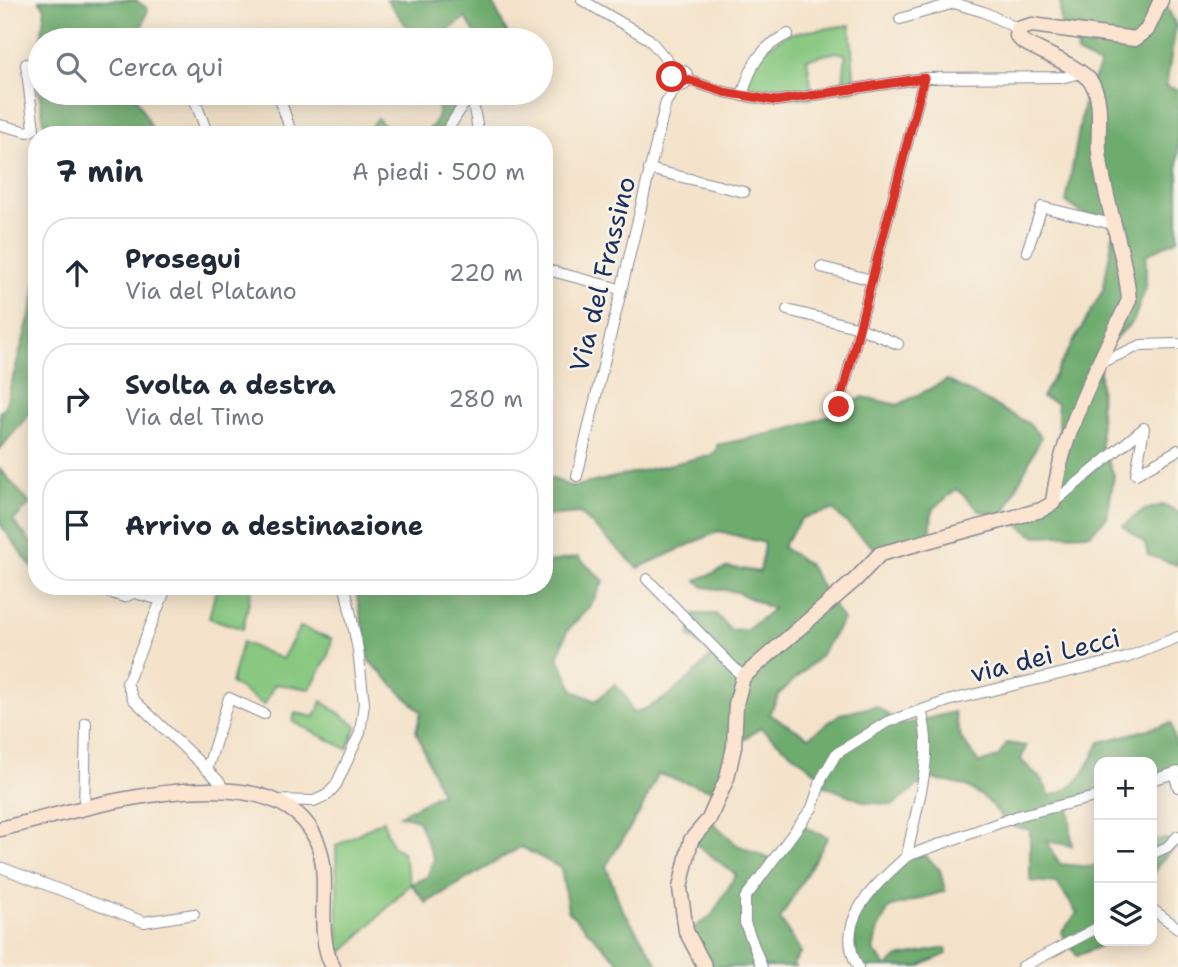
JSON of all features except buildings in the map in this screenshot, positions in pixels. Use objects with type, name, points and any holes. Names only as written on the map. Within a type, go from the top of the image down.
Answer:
[{"type":"street","points":[[582,0],[649,39],[676,71],[683,71],[688,80],[742,96],[793,101],[924,78],[1065,77],[1081,73]]},
{"type":"street","points":[[900,19],[954,3],[984,12],[1018,29],[1032,25],[1116,39],[1135,39],[1147,30],[1161,0]]},
{"type":"street","points":[[1018,29],[1017,36],[1021,41],[1081,73],[1092,82],[1098,103],[1099,153],[1129,300],[1067,436],[1053,503]]},
{"type":"street","points":[[742,96],[756,55],[772,41],[788,34]]},
{"type":"street","points":[[26,64],[28,80]]},
{"type":"street","points":[[676,71],[672,77],[677,86],[688,80]]},
{"type":"street","points":[[839,407],[924,78]]},
{"type":"street","name":"Via del Frassino","points":[[578,476],[666,102],[677,86]]},
{"type":"street","points":[[31,105],[34,126]]},
{"type":"street","points":[[196,105],[204,126]]},
{"type":"street","points":[[282,105],[289,126]]},
{"type":"street","points":[[450,126],[463,105]]},
{"type":"street","points":[[473,105],[477,126]]},
{"type":"street","points":[[0,125],[28,132]]},
{"type":"street","points":[[649,169],[744,192]]},
{"type":"street","points":[[1027,251],[1042,207],[1115,225]]},
{"type":"street","points":[[821,267],[872,280]]},
{"type":"street","points":[[553,271],[620,289]]},
{"type":"street","points":[[786,310],[860,328],[898,344]]},
{"type":"street","points":[[1100,363],[1141,345],[1178,344]]},
{"type":"street","points":[[705,967],[686,931],[680,888],[691,840],[709,819],[727,778],[734,747],[736,704],[743,677],[855,580],[880,554],[895,547],[1041,510],[1144,428],[1136,474],[1178,450]]},
{"type":"street","points":[[647,579],[743,677]]},
{"type":"street","points":[[142,595],[161,600]]},
{"type":"street","points":[[163,595],[127,683],[128,690],[220,782],[222,789]]},
{"type":"street","points":[[0,829],[159,794],[222,789],[274,800],[314,801],[327,795],[336,785],[360,733],[364,703],[358,650],[347,595]]},
{"type":"street","name":"via dei Lecci","points":[[920,711],[951,700],[1126,658],[1178,637]]},
{"type":"street","points":[[207,770],[229,698],[264,714]]},
{"type":"street","points":[[762,967],[745,923],[745,898],[812,808],[822,778],[836,754],[887,722],[920,711],[925,723],[926,760],[907,856]]},
{"type":"street","points":[[84,810],[86,723]]},
{"type":"street","points":[[1157,778],[1176,772],[1178,787]]},
{"type":"street","points":[[858,967],[850,942],[851,923],[871,890],[907,856],[1021,815],[1094,797]]},
{"type":"street","points":[[274,800],[293,809],[305,821],[324,862],[326,950],[333,967]]},
{"type":"street","points":[[1157,852],[1167,847],[1178,836]]},
{"type":"street","points":[[0,867],[144,922],[194,914]]},
{"type":"street","points":[[1157,913],[1178,928]]},
{"type":"street","points":[[1022,967],[1094,930]]},
{"type":"green space","points":[[39,0],[135,0],[148,9],[142,28],[42,28],[45,8]]},
{"type":"green space","points":[[387,0],[491,0],[505,28],[472,28],[466,18],[452,28],[408,28]]},
{"type":"green space","points":[[1060,0],[1164,0],[1176,26],[1166,86],[1178,90],[1178,239],[1146,255],[1146,286],[1134,320],[1107,347],[1100,363],[1101,445],[1114,475],[1107,517],[1090,534],[1034,536],[1009,518],[1056,500],[1062,457],[1057,403],[1042,397],[1103,290],[1115,225],[1089,218],[1066,202],[1085,96],[1100,65],[1077,53],[1074,32],[1061,30]]},
{"type":"green space","points":[[850,25],[855,90],[842,92],[846,55],[837,52],[807,59],[813,98],[742,96],[756,55],[788,34]]},
{"type":"green space","points":[[41,105],[140,105],[150,126],[45,126]]},
{"type":"green space","points":[[437,105],[463,105],[450,126],[432,126]]},
{"type":"green space","points":[[377,118],[385,126],[371,126]]},
{"type":"green space","points":[[28,322],[28,416],[0,449],[0,411],[4,410]]},
{"type":"green space","points":[[947,380],[1028,423],[1041,437],[1003,516],[980,511],[957,489],[932,510],[930,539],[880,554],[833,510],[802,518],[782,547],[808,564],[843,620],[820,656],[780,693],[769,714],[809,737],[840,714],[876,706],[902,725],[954,712],[961,738],[979,763],[998,757],[1007,743],[1026,746],[1021,760],[1042,780],[1050,796],[1075,783],[1087,768],[1100,742],[1171,723],[1178,754],[1178,772],[1157,778],[1157,757],[1094,757],[1094,798],[1069,806],[1072,846],[1046,841],[1060,864],[1094,865],[1094,946],[1100,946],[1077,956],[1061,933],[1077,913],[1057,883],[1030,881],[1030,830],[1009,825],[987,800],[966,786],[928,778],[893,805],[865,802],[820,784],[822,777],[760,728],[734,747],[721,793],[658,774],[641,810],[606,866],[621,907],[660,967],[624,967],[568,911],[561,868],[521,847],[426,903],[411,884],[427,877],[434,859],[418,820],[400,815],[441,793],[416,731],[421,712],[370,662],[357,595],[553,595],[553,561],[578,557],[604,581],[590,606],[567,631],[558,658],[574,691],[596,701],[615,684],[626,697],[632,713],[643,709],[676,690],[712,655],[689,636],[694,614],[716,614],[731,631],[747,630],[773,609],[737,592],[704,587],[696,580],[728,567],[760,572],[764,543],[719,531],[638,568],[580,513],[553,515],[553,479],[572,487],[711,455],[717,450],[717,445],[810,423],[863,397],[898,405]]},
{"type":"green space","points":[[0,469],[28,502],[28,506],[13,521],[28,538],[28,562],[0,524]]},
{"type":"green space","points":[[1162,505],[1178,512],[1178,565],[1148,555],[1145,543],[1123,526],[1142,511]]},
{"type":"green space","points":[[215,595],[250,595],[243,629],[209,618]]},
{"type":"green space","points":[[300,627],[332,639],[328,656],[310,689],[275,684],[264,705],[231,683],[242,642],[282,659]]},
{"type":"green space","points":[[322,701],[357,726],[347,749],[293,722],[295,713],[315,717]]},
{"type":"green space","points":[[709,819],[737,845],[772,860],[800,825],[828,837],[780,919],[801,952],[793,964],[795,967],[705,967],[688,932],[712,915],[736,875],[691,840]]},
{"type":"green space","points":[[383,820],[392,846],[402,852],[411,884],[339,956],[336,846]]},
{"type":"green space","points":[[1165,839],[1178,845],[1157,867],[1157,840]]},
{"type":"green space","points":[[924,855],[940,870],[945,891],[889,908],[878,929],[873,950],[887,967],[858,967],[851,923],[907,856]]},
{"type":"green space","points":[[946,948],[947,954],[918,967],[887,967],[898,957]]},
{"type":"route","points":[[672,77],[677,86],[688,80],[724,92],[776,101],[793,101],[924,78],[839,407]]}]
